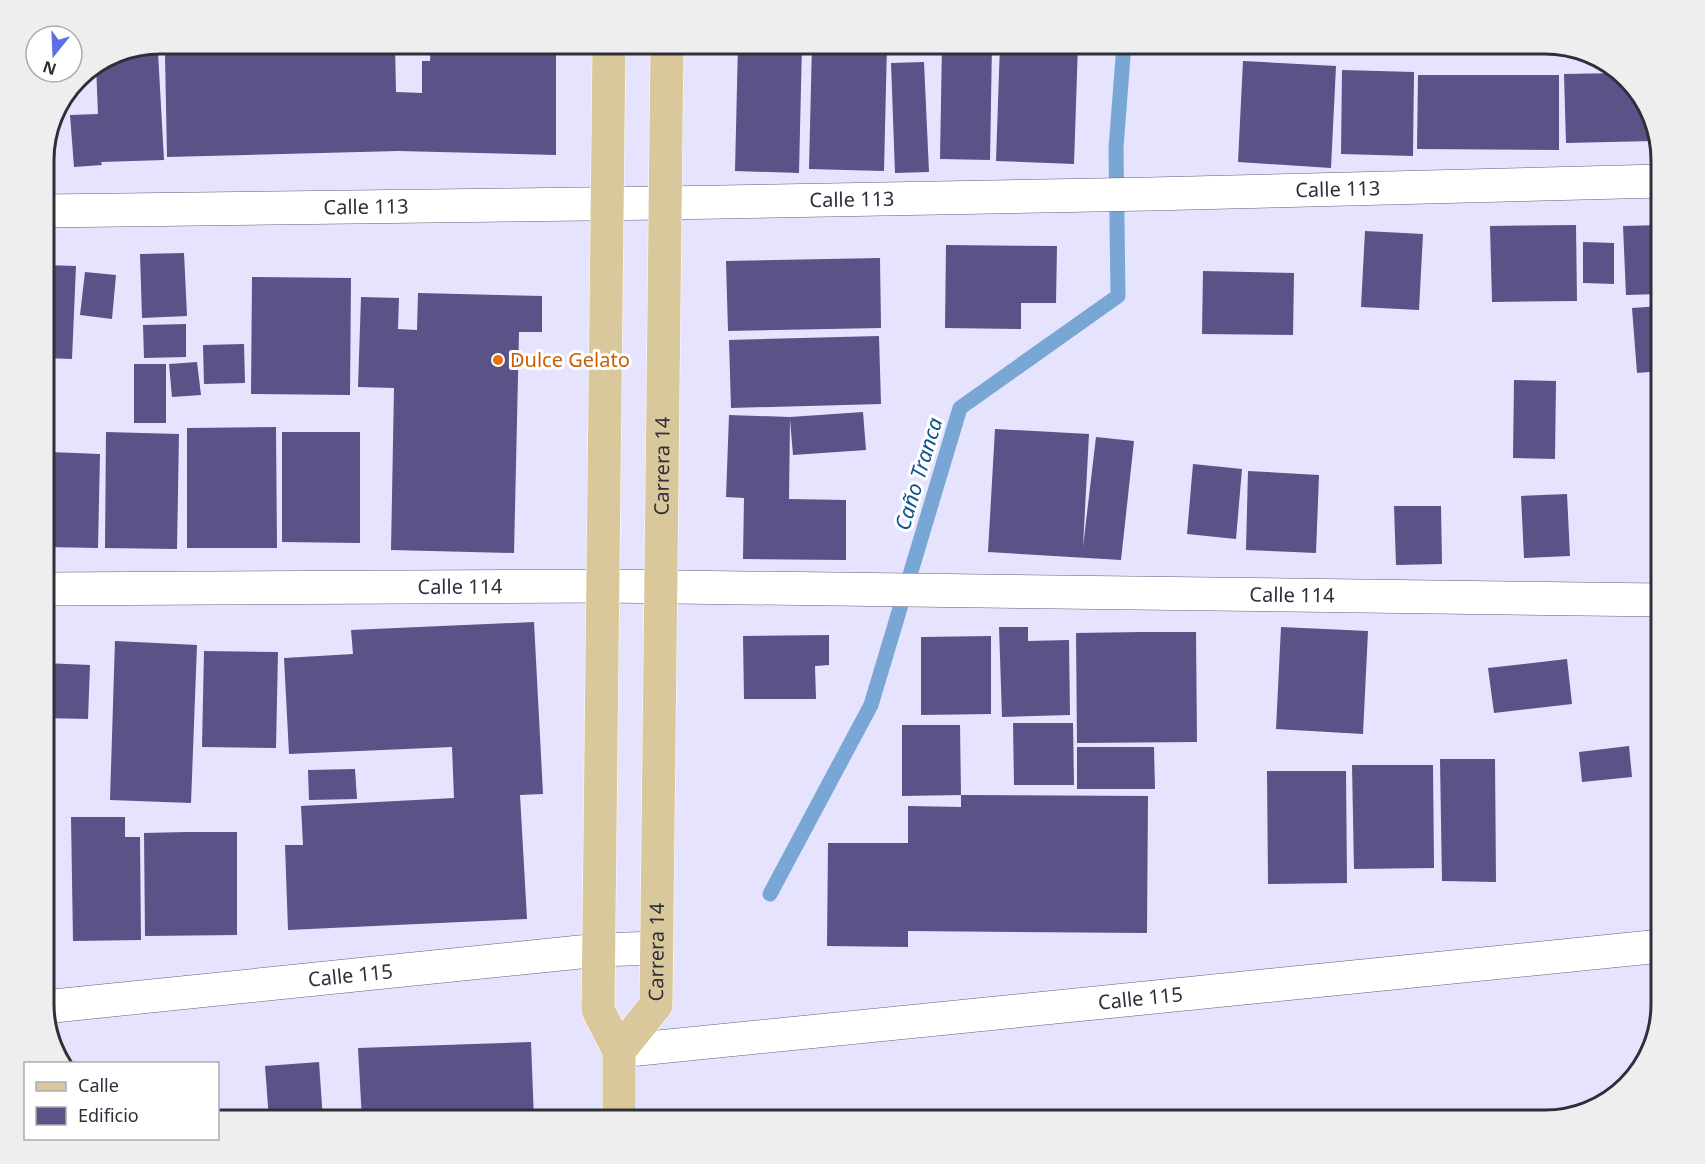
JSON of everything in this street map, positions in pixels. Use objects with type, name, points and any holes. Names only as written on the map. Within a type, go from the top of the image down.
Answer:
[{"type":"main road","points":[[609,54],[598,1010],[619,1051],[618,1110]]},
{"type":"main road","name":"Carrera 14","points":[[619,1051],[656,1005],[667,54]]},
{"type":"street","name":"Calle 113","points":[[54,211],[665,203],[1651,181]]},
{"type":"street","name":"Calle 114","points":[[54,589],[603,586],[1651,600]]},
{"type":"street","name":"Calle 115","points":[[619,1051],[1651,947]]},
{"type":"street","name":"Calle 115","points":[[54,1006],[599,950],[657,948]]},
{"type":"building","points":[[158,54],[164,160],[101,162],[102,165],[74,167],[70,115],[98,114],[96,75],[126,60]]},
{"type":"building","points":[[395,54],[396,92],[422,93],[422,61],[430,61],[430,54],[556,54],[556,155],[398,151],[167,157],[165,55]]},
{"type":"building","points":[[738,54],[802,54],[799,173],[735,171]]},
{"type":"building","points":[[812,54],[887,54],[884,171],[809,169]]},
{"type":"building","points":[[942,54],[992,54],[990,160],[940,159]]},
{"type":"building","points":[[1000,54],[1078,54],[1074,164],[996,161]]},
{"type":"building","points":[[1243,61],[1336,66],[1331,168],[1238,162]]},
{"type":"building","points":[[924,62],[929,172],[895,173],[891,63]]},
{"type":"building","points":[[1342,70],[1414,72],[1413,156],[1341,154]]},
{"type":"building","points":[[1606,73],[1615,80],[1625,90],[1640,113],[1649,141],[1566,143],[1564,74]]},
{"type":"building","points":[[1418,75],[1559,75],[1559,150],[1417,149]]},
{"type":"building","points":[[1576,225],[1577,301],[1492,302],[1490,226]]},
{"type":"building","points":[[1651,225],[1651,294],[1626,295],[1623,226]]},
{"type":"building","points":[[1365,231],[1423,234],[1419,310],[1361,307]]},
{"type":"building","points":[[1583,242],[1614,243],[1614,284],[1583,283]]},
{"type":"building","points":[[946,245],[1057,246],[1056,303],[1021,303],[1021,329],[945,328]]},
{"type":"building","points":[[184,253],[187,316],[142,318],[140,254]]},
{"type":"building","points":[[880,258],[881,328],[728,331],[726,261]]},
{"type":"building","points":[[54,265],[76,266],[72,359],[54,358]]},
{"type":"building","points":[[1203,271],[1294,273],[1293,335],[1202,334]]},
{"type":"building","points":[[85,272],[116,275],[112,319],[80,315]]},
{"type":"building","points":[[252,277],[351,278],[350,395],[251,394]]},
{"type":"building","points":[[418,293],[542,296],[542,332],[519,332],[514,553],[391,550],[394,388],[358,387],[361,297],[399,298],[398,329],[417,330]]},
{"type":"building","points":[[1651,307],[1651,372],[1637,373],[1632,308]]},
{"type":"building","points":[[186,324],[186,357],[144,358],[143,325]]},
{"type":"building","points":[[879,336],[881,404],[731,408],[729,340]]},
{"type":"building","points":[[244,344],[245,383],[204,384],[203,345]]},
{"type":"building","points":[[197,362],[201,395],[172,397],[169,364]]},
{"type":"building","points":[[134,364],[166,364],[166,423],[134,423]]},
{"type":"building","points":[[1514,380],[1556,381],[1555,459],[1513,458]]},
{"type":"building","points":[[863,412],[866,450],[793,455],[790,419],[789,499],[846,500],[846,560],[743,559],[744,498],[726,497],[729,415],[790,417]]},
{"type":"building","points":[[276,427],[277,548],[187,548],[187,428]]},
{"type":"building","points":[[995,429],[1089,434],[1083,547],[1096,437],[1134,441],[1121,560],[988,552]]},
{"type":"building","points":[[106,432],[179,434],[177,549],[105,548]]},
{"type":"building","points":[[282,432],[360,432],[360,543],[282,542]]},
{"type":"building","points":[[54,452],[100,454],[98,548],[54,547]]},
{"type":"building","points":[[1193,464],[1242,469],[1236,539],[1187,534]]},
{"type":"building","points":[[1248,471],[1319,475],[1316,553],[1246,550]]},
{"type":"building","points":[[1567,494],[1570,556],[1524,558],[1521,496]]},
{"type":"building","points":[[1394,506],[1441,506],[1442,564],[1396,565]]},
{"type":"building","points":[[534,622],[543,794],[520,795],[527,919],[288,930],[285,845],[303,845],[301,806],[454,798],[452,747],[289,754],[284,658],[353,654],[351,630]]},
{"type":"building","points":[[999,627],[1028,627],[1028,641],[1069,640],[1070,715],[1002,717]]},
{"type":"building","points":[[1281,627],[1368,631],[1363,734],[1276,729]]},
{"type":"building","points":[[1196,632],[1197,742],[1077,743],[1076,633]]},
{"type":"building","points":[[829,635],[829,665],[815,666],[816,699],[744,699],[743,636]]},
{"type":"building","points":[[991,636],[991,714],[921,715],[921,637]]},
{"type":"building","points":[[115,641],[197,645],[191,803],[110,800]]},
{"type":"building","points":[[204,651],[278,652],[276,748],[202,747]]},
{"type":"building","points":[[1567,659],[1572,704],[1494,713],[1488,668]]},
{"type":"building","points":[[54,663],[90,665],[88,719],[54,718]]},
{"type":"building","points":[[1013,723],[1073,723],[1074,785],[1014,785]]},
{"type":"building","points":[[902,725],[960,725],[961,795],[902,796]]},
{"type":"building","points":[[1629,746],[1632,777],[1582,782],[1579,752]]},
{"type":"building","points":[[1077,747],[1154,747],[1155,789],[1077,789]]},
{"type":"building","points":[[1440,759],[1495,759],[1496,882],[1442,881]]},
{"type":"building","points":[[1352,765],[1433,765],[1434,868],[1354,869]]},
{"type":"building","points":[[355,769],[357,799],[309,800],[308,770]]},
{"type":"building","points":[[1267,771],[1346,771],[1347,883],[1268,884]]},
{"type":"building","points":[[961,795],[1148,796],[1147,933],[908,931],[908,947],[827,946],[828,843],[908,843],[908,806],[961,807]]},
{"type":"building","points":[[71,817],[125,817],[125,837],[140,837],[141,940],[73,941]]},
{"type":"building","points":[[237,832],[237,935],[145,936],[144,833]]},
{"type":"building","points":[[531,1042],[534,1110],[361,1110],[358,1048]]},
{"type":"building","points":[[319,1062],[322,1110],[268,1110],[265,1066]]},
{"type":"waterway","name":"Caño Tranca","points":[[770,894],[871,705],[960,408],[1118,296],[1116,148],[1123,54]]},
{"type":"place","name":"Dulce Gelato","points":[[498,360]]}]
